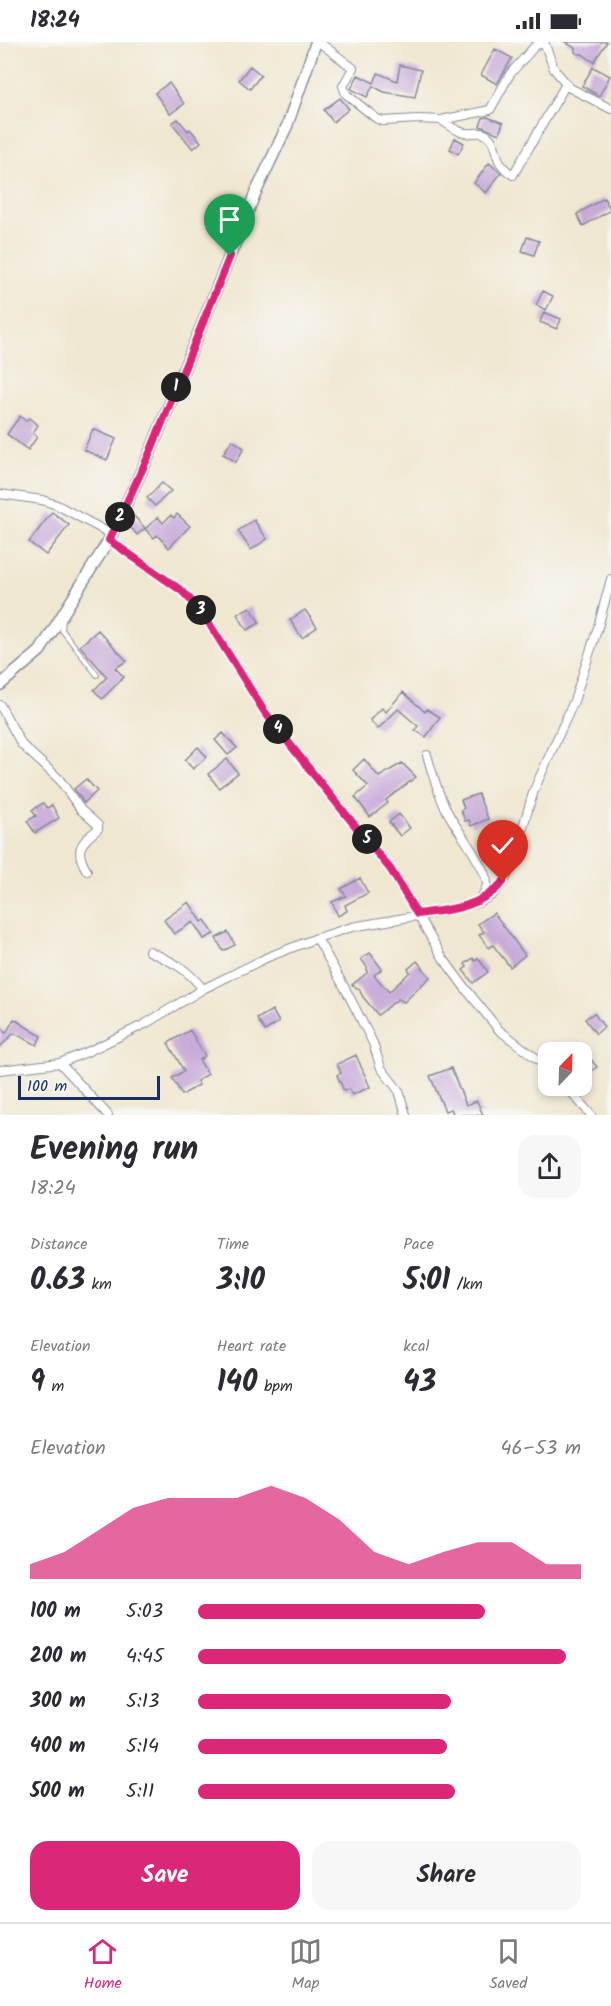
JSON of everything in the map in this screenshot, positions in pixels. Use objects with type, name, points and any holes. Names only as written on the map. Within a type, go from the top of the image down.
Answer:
[{"type":"street","points":[[0,685],[40,651],[110,537],[149,455],[255,194],[287,126],[318,42],[353,68],[343,90],[377,119],[441,120],[490,110],[510,74],[534,47],[542,42],[554,69],[566,84],[611,109]]},
{"type":"street","points":[[441,120],[466,133],[485,134],[491,139],[498,161],[505,170],[513,175],[566,84]]},
{"type":"street","points":[[0,494],[42,500],[57,505],[110,537],[182,591],[202,612],[264,711],[391,870],[442,958],[499,1030],[538,1060]]},
{"type":"street","points":[[0,1070],[60,1063],[145,1024],[203,989],[268,957],[317,938],[352,927],[445,911],[477,903],[492,895],[510,870],[534,790],[574,701],[611,579]]},
{"type":"street","points":[[0,705],[22,745],[59,779],[81,810],[98,825],[98,829],[84,840],[79,852],[80,860],[87,871]]},
{"type":"street","points":[[427,755],[436,787],[447,812],[487,881],[485,891],[477,903]]},
{"type":"street","points":[[317,938],[373,1043],[381,1068],[399,1091],[406,1115]]},
{"type":"street","points":[[149,951],[188,972],[203,989]]},
{"type":"street","points":[[60,1063],[108,1115]]},
{"type":"street","points":[[575,1096],[591,1115]]},
{"type":"lane","points":[[63,613],[62,630],[97,675]]},
{"type":"building","points":[[565,42],[607,42],[594,62],[575,52],[575,48]]},
{"type":"building","points":[[495,49],[512,58],[497,84],[481,75]]},
{"type":"building","points":[[400,65],[421,70],[415,97],[384,92],[373,86],[367,97],[351,89],[358,75],[374,83],[378,73],[397,81]]},
{"type":"building","points":[[250,66],[261,75],[250,89],[239,80]]},
{"type":"building","points":[[593,67],[610,76],[599,96],[582,86]]},
{"type":"building","points":[[169,83],[184,104],[170,114],[155,93]]},
{"type":"building","points":[[340,98],[349,109],[333,122],[324,110]]},
{"type":"building","points":[[487,117],[503,123],[499,134],[480,126],[483,118]]},
{"type":"building","points":[[178,119],[201,142],[193,149],[172,123]]},
{"type":"building","points":[[455,138],[464,143],[458,154],[450,149]]},
{"type":"building","points":[[489,163],[501,173],[486,193],[474,183]]},
{"type":"building","points":[[604,198],[611,210],[583,226],[577,214]]},
{"type":"building","points":[[527,237],[539,241],[534,255],[522,251]]},
{"type":"building","points":[[543,291],[553,296],[546,310],[536,305]]},
{"type":"building","points":[[544,312],[561,319],[557,329],[540,322]]},
{"type":"building","points":[[20,416],[26,421],[29,418],[38,425],[33,433],[37,437],[28,450],[7,434]]},
{"type":"building","points":[[93,429],[116,439],[107,460],[84,450]]},
{"type":"building","points":[[232,440],[244,448],[236,462],[223,454]]},
{"type":"building","points":[[162,483],[171,491],[155,506],[147,498]]},
{"type":"building","points":[[52,512],[69,525],[46,555],[29,542]]},
{"type":"building","points":[[131,513],[145,528],[137,535],[126,522]]},
{"type":"building","points":[[177,514],[190,526],[169,548],[157,535],[154,538],[145,529],[158,517],[163,523],[171,515],[174,518]]},
{"type":"building","points":[[254,520],[267,539],[251,550],[238,531]]},
{"type":"building","points":[[250,607],[260,623],[247,630],[237,614]]},
{"type":"building","points":[[305,610],[317,627],[302,638],[290,620]]},
{"type":"building","points":[[98,630],[127,661],[115,668],[124,677],[102,699],[94,690],[107,677],[80,646]]},
{"type":"building","points":[[403,692],[425,712],[427,709],[440,717],[426,737],[415,730],[418,726],[398,709],[378,729],[370,720],[382,708],[386,712]]},
{"type":"building","points":[[223,733],[237,748],[228,755],[215,740]]},
{"type":"building","points":[[198,747],[207,757],[193,769],[185,760]]},
{"type":"building","points":[[227,759],[238,773],[219,788],[208,774]]},
{"type":"building","points":[[364,759],[379,777],[402,763],[416,777],[386,800],[388,803],[370,817],[355,797],[368,786],[353,770]]},
{"type":"building","points":[[86,779],[97,791],[84,803],[74,789]]},
{"type":"building","points":[[478,794],[488,819],[471,826],[469,820],[465,821],[461,810],[464,808],[461,800]]},
{"type":"building","points":[[43,803],[47,808],[52,805],[59,818],[35,833],[27,821],[36,816],[32,810]]},
{"type":"building","points":[[399,814],[410,828],[400,836],[389,822]]},
{"type":"building","points":[[360,878],[368,893],[345,905],[347,911],[338,916],[332,902],[346,896],[341,889]]},
{"type":"building","points":[[189,902],[202,922],[205,920],[214,934],[204,939],[193,922],[174,934],[164,920]]},
{"type":"building","points":[[494,913],[525,955],[510,967],[493,945],[489,948],[479,935],[484,932],[478,924]]},
{"type":"building","points":[[228,932],[235,945],[223,951],[216,938]]},
{"type":"building","points":[[370,953],[382,969],[374,975],[389,992],[410,972],[408,969],[417,961],[430,977],[404,1002],[398,999],[378,1015],[359,989],[352,985],[367,973],[367,967],[361,959]]},
{"type":"building","points":[[473,958],[475,961],[478,958],[488,972],[473,983],[463,970],[467,967],[465,964]]},
{"type":"building","points":[[272,1010],[279,1022],[265,1031],[257,1019]]},
{"type":"building","points":[[594,1013],[604,1027],[596,1034],[585,1019]]},
{"type":"building","points":[[14,1019],[41,1036],[37,1045],[14,1033],[0,1047],[0,1027],[6,1033]]},
{"type":"building","points":[[190,1030],[205,1056],[199,1060],[208,1074],[197,1081],[199,1085],[182,1095],[172,1078],[184,1071],[168,1043]]},
{"type":"building","points":[[356,1055],[370,1087],[352,1095],[349,1089],[344,1091],[337,1075],[341,1073],[337,1064]]},
{"type":"building","points":[[592,1061],[597,1067],[592,1070]]},
{"type":"building","points":[[451,1068],[466,1105],[477,1101],[483,1115],[454,1115],[451,1109],[445,1111],[430,1076]]},
{"type":"route","points":[[230,256],[149,455],[109,540],[182,591],[202,612],[264,711],[371,843],[391,870],[417,914],[445,911],[477,903],[492,895],[503,882]]}]
